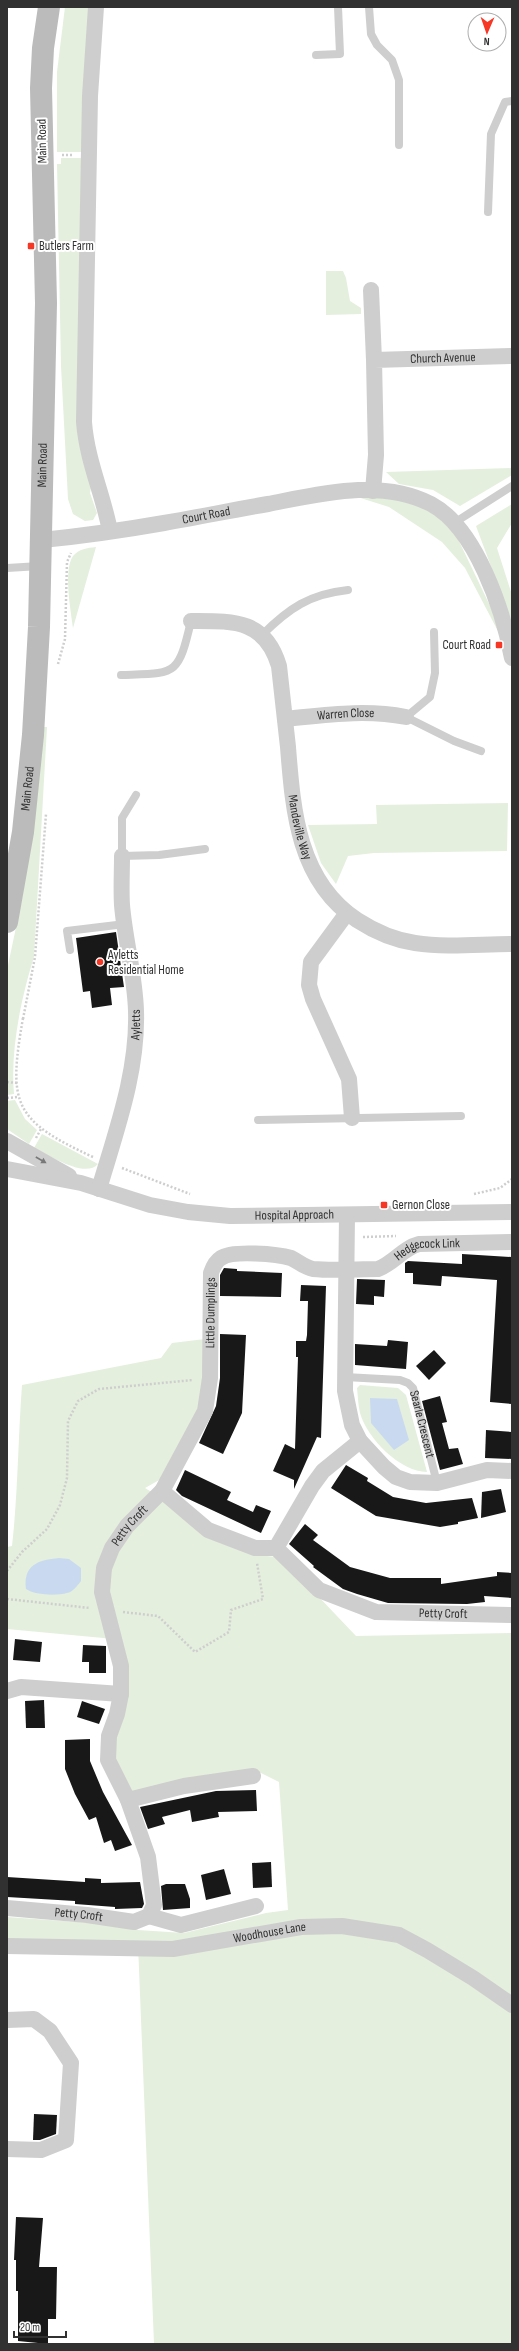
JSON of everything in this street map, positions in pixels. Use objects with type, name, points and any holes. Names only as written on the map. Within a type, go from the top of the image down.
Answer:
[{"type":"main road","name":"Main Road","points":[[7,922],[23,832],[33,735],[41,566],[46,303],[42,161],[43,48],[49,7]]},
{"type":"street","points":[[96,7],[88,155],[84,422],[88,455],[105,505],[110,531]]},
{"type":"street","points":[[370,290],[374,360],[376,448],[373,491]]},
{"type":"street","name":"Church Avenue","points":[[374,360],[512,356]]},
{"type":"street","name":"Court Road","points":[[42,540],[163,524],[324,493],[351,490],[373,491],[419,498],[437,508],[454,523],[468,542],[489,582],[498,607],[512,658]]},
{"type":"street","name":"Mandeville Way","points":[[191,621],[227,621],[247,626],[262,635],[274,648],[285,719],[292,802],[302,846],[310,867],[323,888],[335,903],[368,927],[386,935],[415,943],[438,945],[512,944]]},
{"type":"street","name":"Warren Close","points":[[285,719],[357,712],[384,713],[406,717]]},
{"type":"street","name":"Ayletts","points":[[99,1189],[125,1098],[135,1048],[135,991],[122,899],[122,856]]},
{"type":"street","points":[[347,913],[311,962],[308,985],[313,1000],[349,1079],[352,1118]]},
{"type":"street","name":"Hospital Approach","points":[[7,1141],[81,1183]]},
{"type":"street","name":"Hospital Approach","points":[[7,1169],[81,1183],[150,1205],[223,1215],[268,1217],[512,1212]]},
{"type":"street","points":[[347,1215],[348,1269],[344,1377],[346,1404],[352,1425],[360,1441],[370,1454],[396,1477],[410,1482],[437,1483],[487,1470],[512,1471]]},
{"type":"street","name":"Hedgecock Link","points":[[348,1269],[378,1269],[387,1265],[408,1247],[419,1244],[512,1242]]},
{"type":"street","name":"Little Dumplings","points":[[162,1491],[205,1411],[210,1378],[211,1273],[215,1264],[221,1257],[233,1254],[282,1256],[293,1259],[304,1267],[348,1269]]},
{"type":"street","points":[[162,1491],[208,1530],[255,1548],[276,1548],[312,1486],[323,1471],[360,1441]]},
{"type":"street","name":"Petty Croft","points":[[7,1908],[87,1915],[134,1922],[148,1916],[154,1904],[148,1857],[128,1800],[108,1760],[109,1736],[117,1714],[121,1694],[121,1666],[102,1592],[104,1576],[112,1548],[127,1526],[162,1491]]},
{"type":"street","name":"Petty Croft","points":[[276,1548],[319,1590],[376,1612],[512,1615]]},
{"type":"street","points":[[7,1691],[20,1687],[121,1694]]},
{"type":"street","points":[[128,1800],[184,1786],[253,1776]]},
{"type":"street","points":[[148,1916],[181,1925],[256,1906]]},
{"type":"street","name":"Woodhouse Lane","points":[[7,1946],[173,1949],[301,1927],[349,1927],[399,1935],[428,1950],[467,1974],[512,2006]]},
{"type":"street","points":[[7,2020],[34,2019],[50,2031],[71,2064],[66,2140],[41,2150],[7,2149]]},
{"type":"lane","points":[[316,55],[340,54],[338,7]]},
{"type":"lane","points":[[369,7],[371,34],[377,45],[392,60],[399,80],[399,145]]},
{"type":"lane","points":[[488,212],[490,134],[505,102],[512,102]]},
{"type":"lane","points":[[454,523],[512,486]]},
{"type":"lane","points":[[7,568],[41,566]]},
{"type":"lane","points":[[262,635],[277,620],[300,603],[325,592],[348,590]]},
{"type":"lane","points":[[121,675],[164,673],[176,666],[184,650],[191,621]]},
{"type":"lane","points":[[434,632],[435,673],[430,697],[406,717],[454,741],[481,751]]},
{"type":"lane","points":[[136,795],[122,818],[122,856],[159,855],[205,849]]},
{"type":"lane","points":[[70,950],[67,931],[125,924]]},
{"type":"lane","points":[[258,1120],[461,1116]]},
{"type":"lane","name":"Searle Crescent","points":[[344,1377],[400,1380],[408,1383],[413,1388],[437,1483]]},
{"type":"path","points":[[42,161],[58,161],[58,155],[88,155]]},
{"type":"path","points":[[24,1014],[18,1050],[16,1083],[18,1097],[26,1114],[41,1129],[73,1147],[163,1185],[198,1195]]},
{"type":"path","points":[[7,1082],[16,1083]]},
{"type":"path","points":[[7,1098],[18,1097]]},
{"type":"path","points":[[469,1194],[500,1188],[512,1179]]},
{"type":"path","points":[[7,1571],[22,1552],[47,1529],[60,1505],[67,1478],[68,1422],[78,1401],[99,1389],[210,1378]]},
{"type":"path","points":[[7,1599],[158,1616],[195,1652],[229,1632],[230,1610],[263,1599],[255,1548]]},
{"type":"green space","points":[[65,7],[90,7],[82,152],[57,152],[57,72]]},
{"type":"green space","points":[[61,158],[82,158],[90,493],[97,513],[93,520],[85,521],[73,514],[68,499],[61,366],[57,164],[61,164]]},
{"type":"green space","points":[[326,271],[343,271],[346,278],[350,301],[361,308],[361,314],[326,315]]},
{"type":"green space","points":[[512,468],[512,475],[460,506],[433,490],[399,484],[386,472]]},
{"type":"green space","points":[[348,494],[395,496],[431,509],[457,537],[492,610],[500,635],[465,568],[442,542],[389,507]]},
{"type":"green space","points":[[512,504],[512,523],[497,548],[512,595],[512,623],[476,526]]},
{"type":"green space","points":[[96,547],[73,628],[68,591],[68,571],[70,562],[73,556],[81,550]]},
{"type":"green space","points":[[44,727],[47,727],[34,957],[21,1007],[15,1043],[13,1077],[14,1094],[7,1095],[7,970],[22,899]]},
{"type":"green space","points":[[508,803],[507,851],[374,853],[348,856],[336,884],[321,863],[308,825],[377,824],[376,805]]},
{"type":"green space","points":[[15,1100],[25,1119],[37,1130],[29,1144],[7,1129],[7,1101]]},
{"type":"green space","points":[[42,1134],[98,1164],[92,1168],[85,1169],[76,1167],[57,1160],[34,1148]]},
{"type":"green space","points":[[205,1339],[202,1401],[161,1479],[145,1488],[256,1555],[277,1557],[317,1595],[356,1636],[512,1633],[512,2344],[154,2344],[138,1944],[7,1941],[7,1917],[133,1926],[138,1930],[184,1933],[266,1913],[288,1910],[279,1782],[257,1771],[131,1793],[114,1759],[114,1639],[7,1629],[7,1547],[12,1546],[14,1526],[22,1385],[161,1358],[172,1343]]},
{"type":"green space","points":[[360,1385],[398,1388],[406,1395],[427,1472],[406,1466],[396,1460],[377,1443],[364,1423],[360,1413],[357,1388]]},
{"type":"water","points":[[370,1398],[397,1399],[409,1440],[394,1450],[371,1423]]},
{"type":"water","points":[[59,1558],[69,1559],[81,1568],[81,1581],[75,1588],[67,1593],[51,1595],[34,1593],[26,1589],[27,1574],[34,1565],[45,1560]]},
{"type":"building","name":"Ayletts Residential Home","points":[[116,932],[124,987],[110,988],[112,1005],[92,1008],[90,991],[83,992],[76,938]]},
{"type":"building","points":[[462,1254],[512,1257],[512,1404],[490,1402],[497,1280],[442,1276],[441,1286],[413,1284],[413,1273],[405,1273],[405,1263],[408,1261],[462,1264]]},
{"type":"building","points":[[224,1268],[237,1269],[237,1271],[282,1273],[281,1297],[220,1296],[220,1275]]},
{"type":"building","points":[[357,1279],[385,1280],[384,1297],[374,1296],[374,1305],[356,1304]]},
{"type":"building","points":[[301,1285],[326,1286],[321,1438],[317,1437],[294,1489],[294,1480],[273,1471],[285,1444],[295,1449],[298,1357],[296,1357],[296,1341],[306,1341],[307,1335],[308,1301],[300,1301]]},
{"type":"building","points":[[220,1334],[246,1335],[242,1413],[223,1454],[199,1443],[216,1406],[220,1378]]},
{"type":"building","points":[[388,1340],[408,1342],[406,1369],[355,1365],[355,1344],[387,1346]]},
{"type":"building","points":[[434,1350],[446,1363],[429,1380],[416,1366]]},
{"type":"building","points":[[440,1396],[447,1422],[442,1423],[449,1449],[458,1448],[463,1464],[440,1470],[422,1401]]},
{"type":"building","points":[[486,1430],[512,1432],[512,1459],[485,1458]]},
{"type":"building","points":[[346,1465],[368,1478],[367,1481],[393,1497],[426,1503],[472,1498],[478,1518],[458,1522],[458,1524],[440,1527],[376,1516],[331,1488]]},
{"type":"building","points":[[185,1470],[231,1492],[227,1500],[253,1512],[256,1505],[271,1511],[261,1533],[182,1496],[176,1490]]},
{"type":"building","points":[[501,1489],[506,1512],[481,1518],[482,1492]]},
{"type":"building","points":[[305,1524],[318,1535],[313,1540],[350,1567],[390,1578],[441,1578],[441,1584],[497,1576],[497,1572],[512,1573],[512,1598],[484,1596],[485,1602],[467,1604],[388,1603],[343,1589],[313,1567],[314,1566],[289,1544]]},
{"type":"building","points":[[15,1639],[42,1642],[40,1662],[13,1660]]},
{"type":"building","points":[[83,1645],[106,1646],[106,1673],[89,1673],[89,1662],[82,1662]]},
{"type":"building","points":[[44,1700],[45,1728],[26,1728],[25,1701]]},
{"type":"building","points":[[82,1701],[105,1709],[99,1724],[77,1717]]},
{"type":"building","points":[[90,1739],[90,1761],[103,1792],[132,1845],[115,1851],[111,1840],[104,1843],[96,1817],[89,1820],[75,1794],[65,1769],[65,1740]]},
{"type":"building","points":[[256,1790],[257,1811],[218,1812],[219,1817],[192,1822],[190,1810],[162,1817],[165,1824],[148,1829],[140,1807],[216,1791]]},
{"type":"building","points":[[271,1862],[272,1887],[253,1888],[252,1863]]},
{"type":"building","points":[[224,1869],[231,1894],[206,1900],[201,1875]]},
{"type":"building","points":[[7,1877],[85,1882],[85,1878],[101,1879],[101,1883],[140,1882],[144,1904],[142,1908],[115,1909],[115,1907],[75,1904],[75,1901],[7,1897]]},
{"type":"building","points":[[166,1884],[185,1884],[190,1899],[190,1908],[163,1910],[161,1886]]},
{"type":"building","points":[[34,2114],[57,2115],[56,2134],[40,2140],[33,2140]]},
{"type":"building","points":[[16,2217],[43,2218],[39,2267],[57,2267],[56,2319],[48,2319],[48,2344],[18,2341],[18,2291],[16,2291],[16,2260],[14,2260]]},
{"type":"place","name":"Butlers Farm","points":[[31,246]]},
{"type":"place","name":"Court Road","points":[[499,645]]},
{"type":"place","name":"Ayletts Residential Home","points":[[100,962]]},
{"type":"place","name":"Gernon Close","points":[[384,1205]]}]
